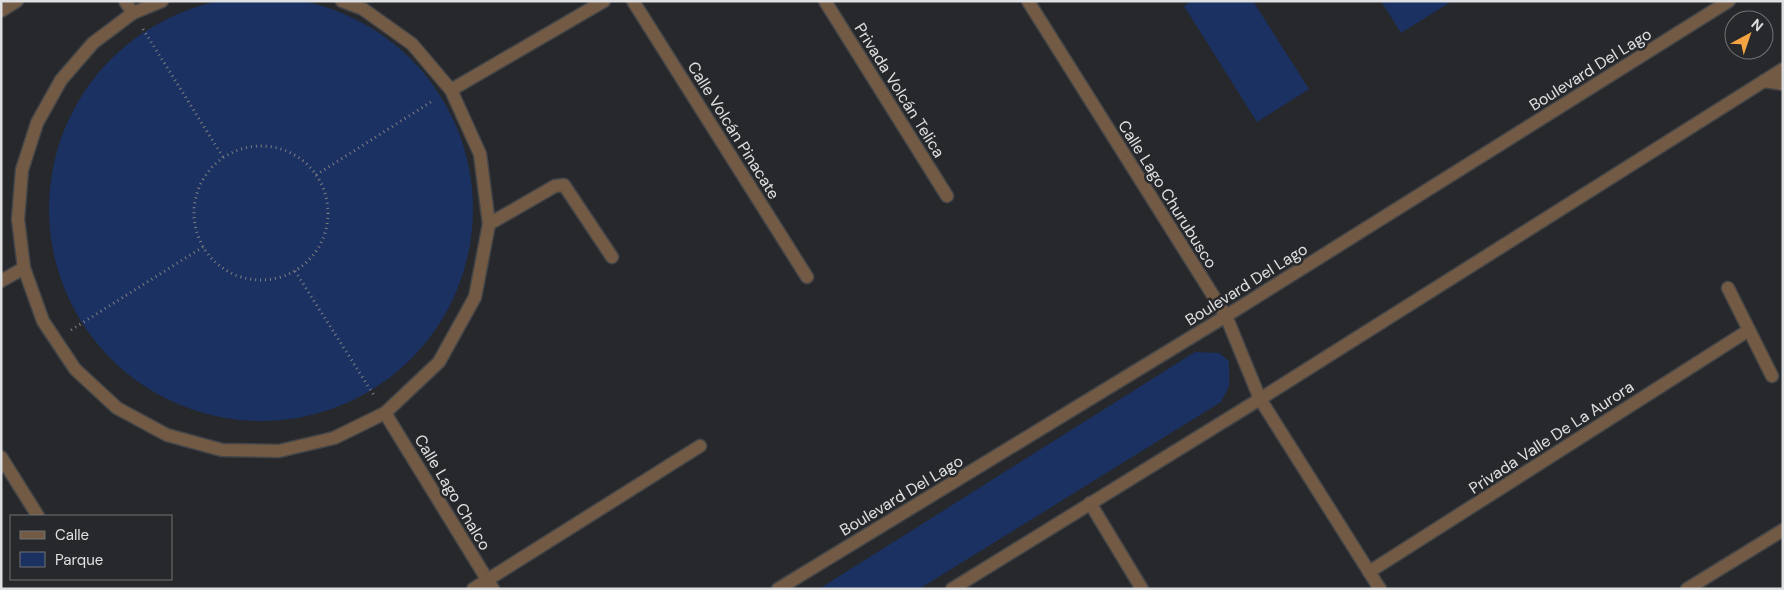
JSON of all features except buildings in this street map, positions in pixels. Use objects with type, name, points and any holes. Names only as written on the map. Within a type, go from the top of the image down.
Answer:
[{"type":"street","points":[[1,11],[18,1]]},
{"type":"street","points":[[125,1],[133,14]]},
{"type":"street","points":[[162,1],[133,14],[93,43],[61,80],[37,123],[22,170],[18,219],[24,268],[43,322],[75,369],[117,408],[167,435],[222,450],[279,450],[334,438],[385,412],[439,362],[475,297],[489,224],[480,154],[451,90],[412,44],[363,9],[342,1]]},
{"type":"street","points":[[451,90],[604,1]]},
{"type":"street","name":"Calle Volcán Pinacate","points":[[633,1],[807,277]]},
{"type":"street","name":"Privada Volcán Telica","points":[[825,1],[947,196]]},
{"type":"street","name":"Calle Lago Churubusco","points":[[1028,1],[1226,316],[1260,399],[1380,589]]},
{"type":"street","name":"Boulevard Del Lago","points":[[778,589],[1226,316],[1729,1]]},
{"type":"street","points":[[952,589],[1260,399],[1783,69]]},
{"type":"street","points":[[1764,81],[1783,84]]},
{"type":"street","points":[[489,224],[555,186],[564,184],[612,257]]},
{"type":"street","points":[[1,281],[24,268]]},
{"type":"street","points":[[1728,288],[1772,376]]},
{"type":"street","name":"Privada Valle De La Aurora","points":[[1369,572],[1750,330]]},
{"type":"street","name":"Calle Lago Chalco","points":[[385,412],[490,584]]},
{"type":"street","points":[[473,589],[490,584],[700,446]]},
{"type":"street","points":[[1,456],[37,515]]},
{"type":"street","points":[[1090,503],[1142,589]]},
{"type":"street","points":[[1687,589],[1783,530]]},
{"type":"path","points":[[133,14],[223,157]]},
{"type":"path","points":[[316,175],[451,90]]},
{"type":"path","points":[[253,145],[269,146],[284,149],[300,157],[316,175],[327,199],[329,216],[326,233],[319,248],[308,262],[295,271],[280,278],[248,279],[232,274],[218,265],[203,247],[194,224],[193,208],[196,192],[207,172],[223,157],[238,149],[253,145]]},
{"type":"path","points":[[56,340],[203,247]]},
{"type":"path","points":[[295,271],[385,412]]},
{"type":"green space","points":[[233,-1],[289,-1],[322,6],[361,22],[395,45],[425,75],[448,109],[464,148],[472,188],[472,230],[464,270],[448,309],[425,343],[395,373],[361,396],[322,412],[282,420],[240,420],[200,412],[161,396],[127,373],[97,343],[74,309],[58,270],[50,230],[50,188],[58,148],[74,109],[97,75],[127,45],[161,22],[200,6]]},
{"type":"green space","points":[[1192,1],[1253,1],[1309,89],[1257,122],[1184,6]]},
{"type":"green space","points":[[1381,1],[1452,1],[1401,33]]},
{"type":"green space","points":[[1195,352],[1219,353],[1229,361],[1229,386],[1221,402],[919,589],[819,589]]}]
